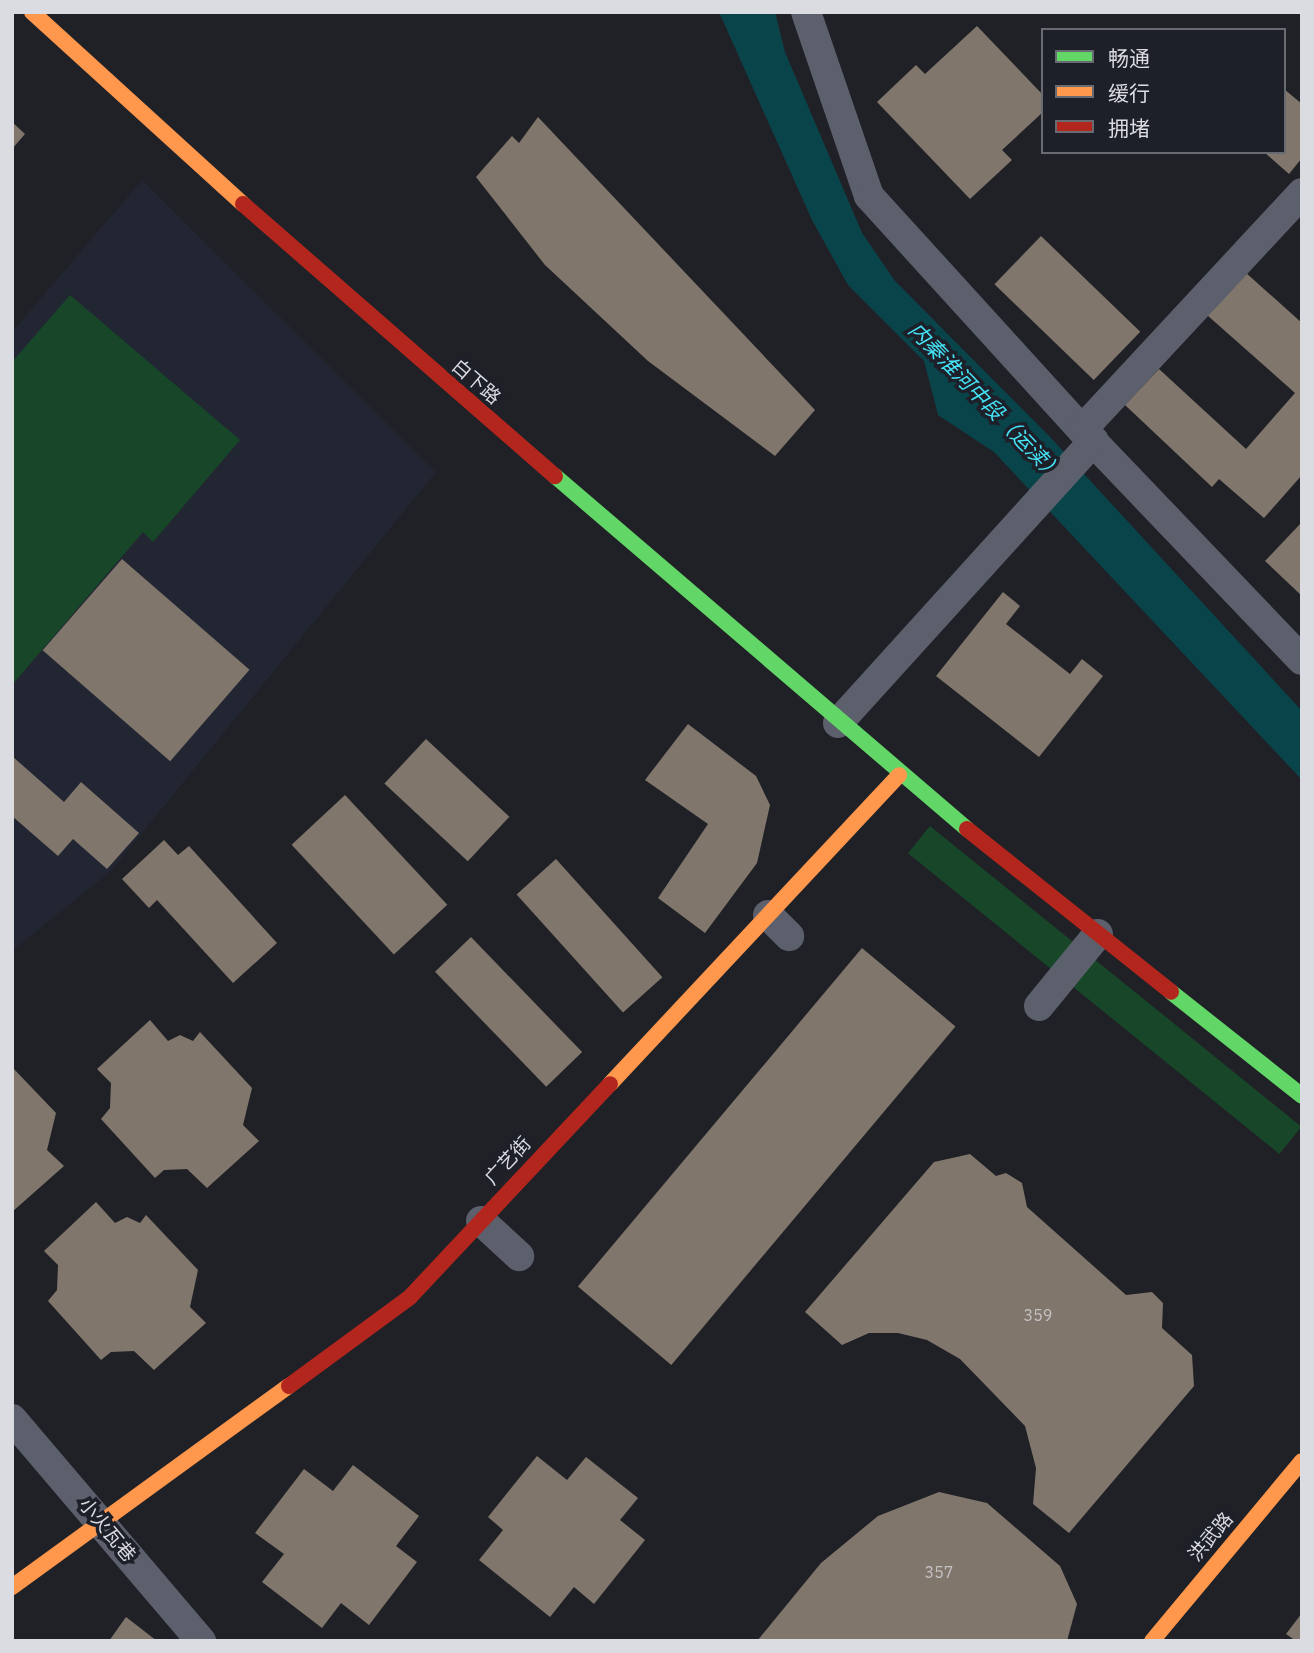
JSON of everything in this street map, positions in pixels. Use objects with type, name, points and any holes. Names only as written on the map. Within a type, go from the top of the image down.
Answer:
[{"type":"main road","name":"白下路","points":[[32,12],[133,109],[838,723],[899,775],[1302,1096]]},
{"type":"main road","name":"广艺街","points":[[12,1587],[410,1297],[899,775]]},
{"type":"main road","name":"洪武路","points":[[1152,1641],[1302,1461]]},
{"type":"street","points":[[806,12],[869,196],[1088,435],[1302,660]]},
{"type":"street","points":[[838,723],[1012,534],[1088,435],[1302,193]]},
{"type":"street","points":[[768,915],[789,936]]},
{"type":"street","points":[[1039,1006],[1098,934]]},
{"type":"street","points":[[481,1221],[519,1256]]},
{"type":"street","name":"小火瓦巷","points":[[12,1419],[201,1641]]},
{"type":"shaded area","points":[[142,180],[436,472],[111,871],[12,951],[12,332]]},
{"type":"green space","points":[[70,295],[240,440],[153,542],[143,532],[12,685],[12,362]]},
{"type":"green space","points":[[930,826],[1301,1127],[1279,1154],[908,853]]},
{"type":"water","name":"内秦淮河中段（运渎）","points":[[719,12],[775,12],[785,52],[862,233],[895,281],[1051,438],[1302,711],[1302,780],[994,452],[938,415],[924,361],[848,285],[812,220]]},
{"type":"building","points":[[977,26],[1041,93],[1041,114],[1002,150],[1012,160],[970,199],[877,102],[916,65],[925,74]]},
{"type":"building","points":[[1286,91],[1302,104],[1302,158],[1289,174],[1266,154],[1286,154]]},
{"type":"building","points":[[538,117],[815,410],[775,456],[648,361],[545,265],[476,177],[512,136],[519,143]]},
{"type":"building","points":[[12,122],[25,134],[12,149]]},
{"type":"building","points":[[1041,236],[1140,332],[1094,380],[994,284]]},
{"type":"building","points":[[1245,272],[1302,323],[1302,475],[1264,518],[1219,479],[1212,487],[1125,405],[1159,369],[1246,449],[1295,393],[1207,315]]},
{"type":"building","points":[[1302,522],[1302,596],[1265,561]]},
{"type":"building","points":[[122,559],[250,670],[170,761],[43,650]]},
{"type":"building","points":[[1003,592],[1020,606],[1006,624],[1070,674],[1082,659],[1103,676],[1039,757],[936,676]]},
{"type":"building","points":[[688,724],[756,776],[770,805],[757,863],[705,933],[658,898],[708,824],[645,780]]},
{"type":"building","points":[[426,739],[509,817],[468,861],[384,784]]},
{"type":"building","points":[[12,756],[64,802],[81,782],[139,833],[107,869],[73,839],[58,856],[12,816]]},
{"type":"building","points":[[345,795],[447,905],[394,954],[292,845]]},
{"type":"building","points":[[164,840],[178,855],[189,846],[277,943],[233,983],[157,900],[149,908],[122,879]]},
{"type":"building","points":[[556,859],[662,977],[623,1013],[517,894]]},
{"type":"building","points":[[471,937],[582,1052],[546,1087],[435,972]]},
{"type":"building","points":[[862,948],[955,1026],[671,1365],[578,1287]]},
{"type":"building","points":[[150,1020],[168,1041],[180,1035],[193,1041],[200,1032],[252,1088],[243,1125],[259,1141],[207,1188],[187,1169],[164,1170],[155,1178],[101,1119],[110,1108],[111,1083],[97,1069]]},
{"type":"building","points":[[12,1067],[56,1113],[47,1150],[64,1166],[12,1212]]},
{"type":"building","points":[[970,1154],[996,1176],[1006,1173],[1022,1183],[1027,1207],[1126,1295],[1152,1292],[1163,1303],[1162,1328],[1192,1355],[1194,1386],[1069,1533],[1033,1504],[1036,1468],[1025,1426],[960,1359],[927,1340],[898,1333],[869,1333],[842,1345],[805,1312],[934,1162]]},
{"type":"building","points":[[96,1202],[115,1223],[127,1217],[140,1223],[146,1215],[198,1270],[190,1307],[206,1323],[154,1370],[134,1351],[111,1352],[101,1360],[48,1301],[57,1290],[58,1265],[44,1251]]},
{"type":"building","points":[[537,1456],[567,1480],[586,1457],[638,1498],[620,1520],[645,1540],[594,1604],[574,1587],[550,1617],[479,1560],[503,1530],[488,1517]]},
{"type":"building","points":[[353,1465],[419,1516],[396,1546],[417,1562],[369,1625],[341,1603],[322,1628],[262,1582],[284,1554],[255,1533],[304,1469],[333,1491]]},
{"type":"building","points":[[939,1492],[987,1503],[1060,1566],[1077,1604],[1067,1641],[757,1641],[821,1563],[878,1516]]},
{"type":"building","points":[[1302,1613],[1302,1641],[1296,1641],[1286,1634]]},
{"type":"building","points":[[126,1617],[157,1641],[109,1641]]},
{"type":"traffic: fast","points":[[555,476],[967,829]]},
{"type":"traffic: fast","points":[[1171,992],[1302,1096]]},
{"type":"traffic: slow","points":[[32,12],[243,204]]},
{"type":"traffic: slow","points":[[610,1084],[899,775]]},
{"type":"traffic: slow","points":[[12,1587],[289,1386]]},
{"type":"traffic: slow","points":[[1152,1641],[1302,1461]]},
{"type":"traffic: jam","points":[[243,204],[555,476]]},
{"type":"traffic: jam","points":[[967,829],[1171,992]]},
{"type":"traffic: jam","points":[[289,1386],[410,1297],[610,1084]]}]
